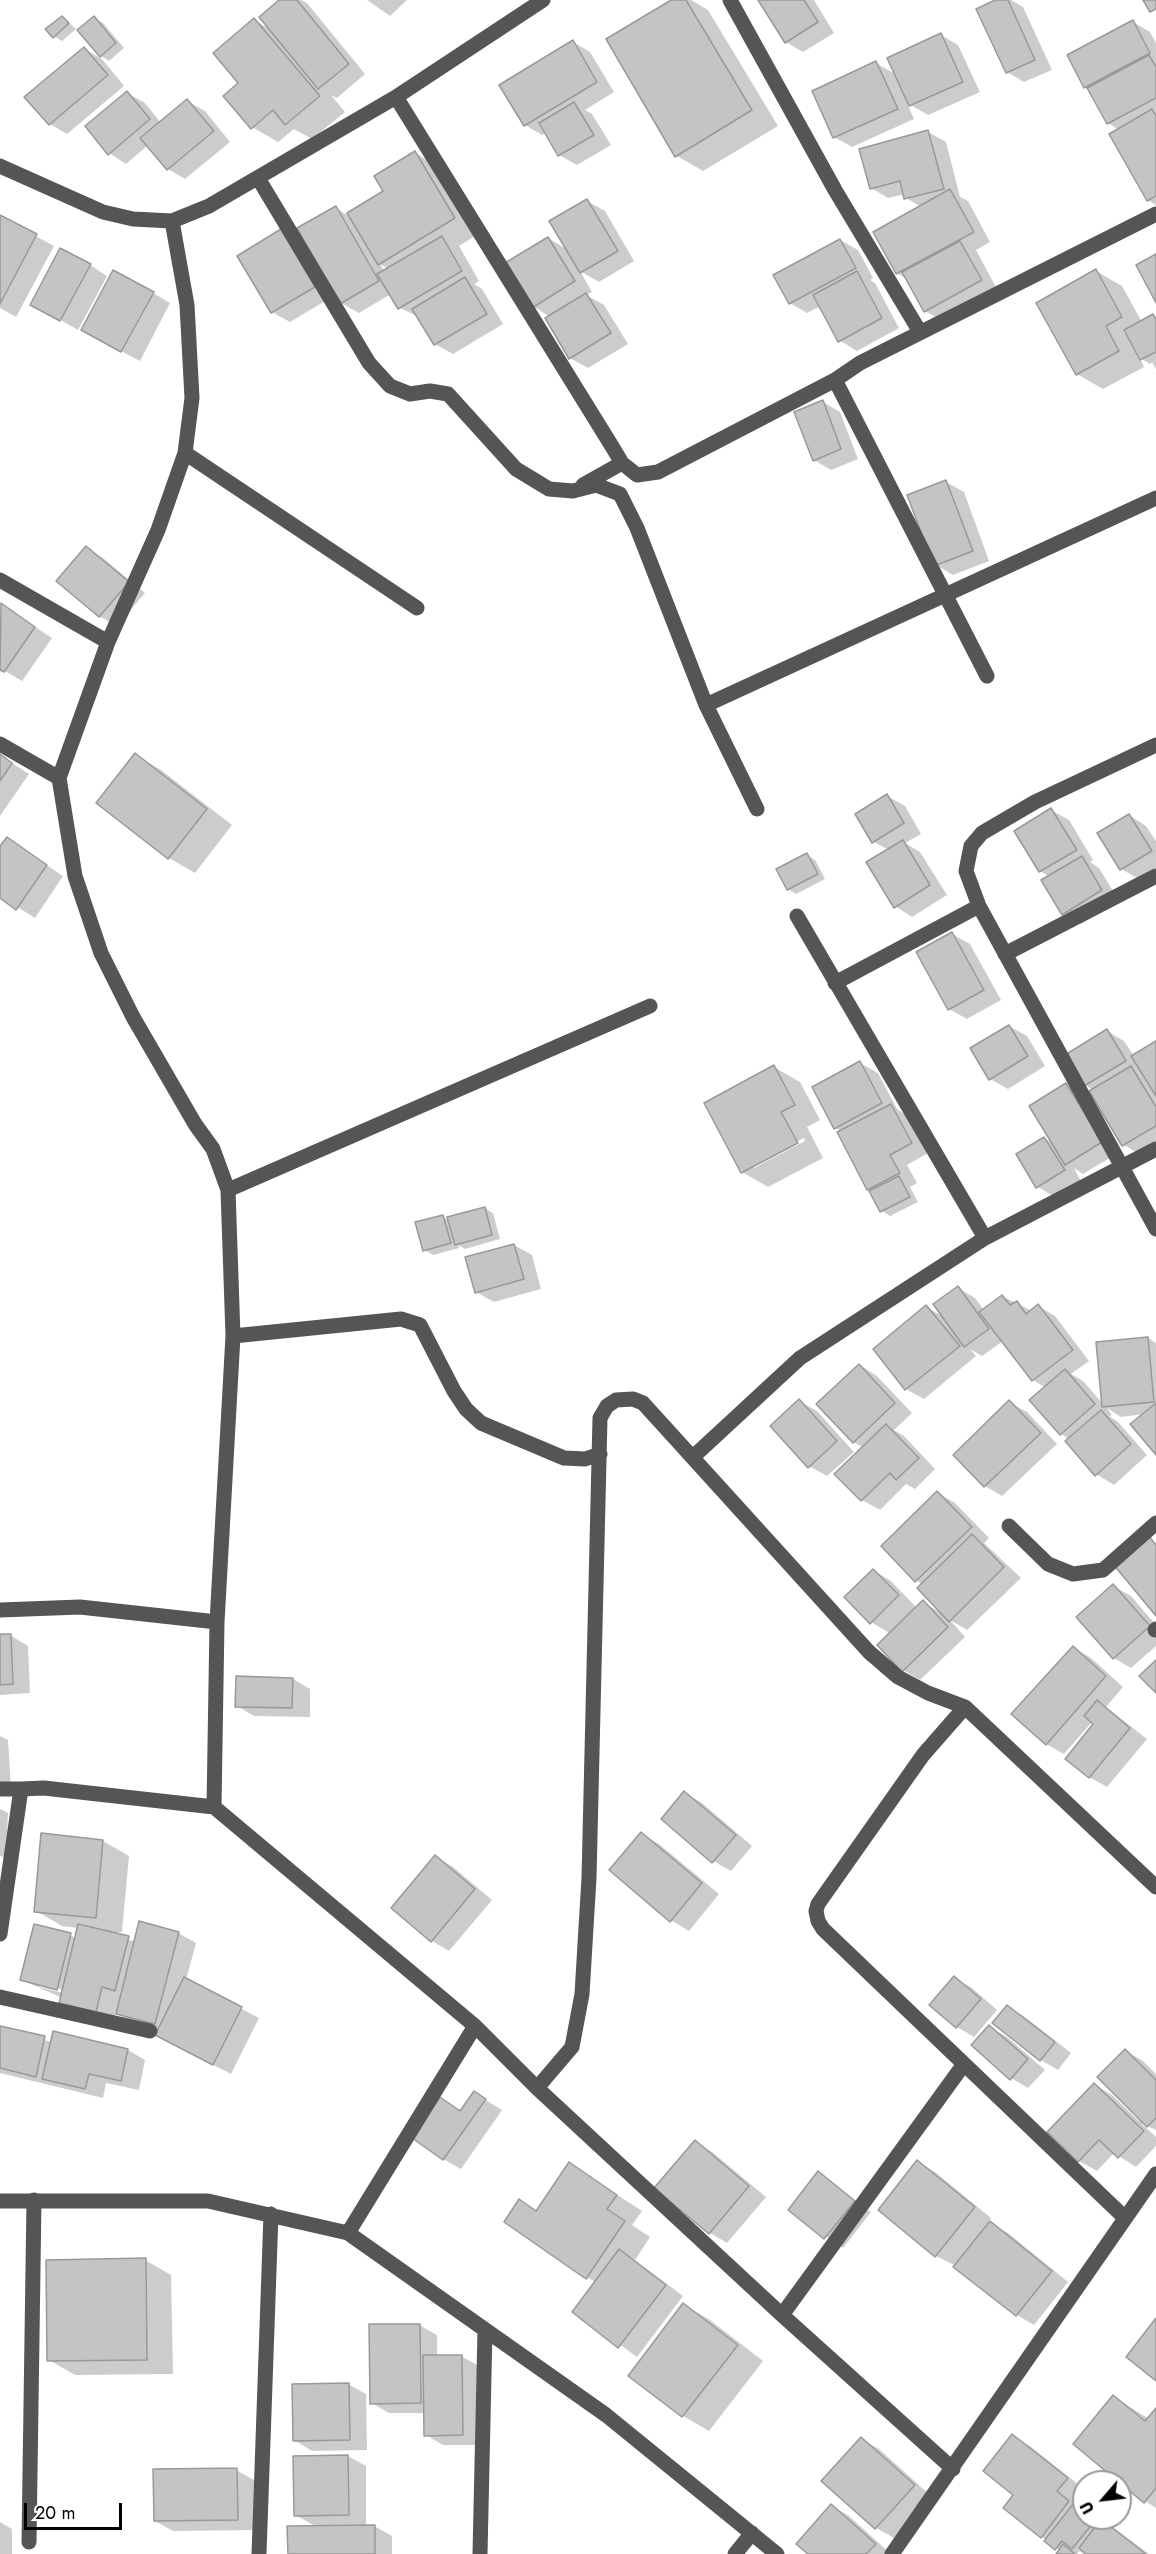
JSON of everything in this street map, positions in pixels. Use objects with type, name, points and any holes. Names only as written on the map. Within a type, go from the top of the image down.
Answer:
[{"type":"street","points":[[730,0],[835,190],[920,332]]},
{"type":"street","points":[[0,166],[103,212],[133,219],[172,221],[209,206],[396,97],[536,2]]},
{"type":"street","points":[[396,97],[622,463],[637,475],[658,472],[835,380],[860,363],[1156,214]]},
{"type":"street","points":[[258,178],[369,363],[390,386],[410,394],[430,391],[448,394],[516,469],[549,489],[573,491],[596,485],[620,494],[640,538],[706,705],[757,809]]},
{"type":"street","points":[[172,221],[187,305],[192,398],[185,453],[158,530],[108,642],[58,778],[75,876],[101,953],[133,1017],[195,1124],[213,1149],[228,1190],[233,1336],[217,1622],[214,1807]]},
{"type":"street","points":[[835,380],[987,676]]},
{"type":"street","points":[[185,453],[417,608]]},
{"type":"street","points":[[573,491],[622,463]]},
{"type":"street","points":[[706,705],[945,593],[1156,498]]},
{"type":"street","points":[[0,580],[108,642]]},
{"type":"street","points":[[0,744],[58,778]]},
{"type":"street","points":[[1156,745],[1035,802],[982,833],[971,846],[966,871],[979,906],[1156,1229]]},
{"type":"street","points":[[1005,954],[1156,876]]},
{"type":"street","points":[[835,983],[979,906]]},
{"type":"street","points":[[796,916],[985,1238]]},
{"type":"street","points":[[228,1190],[650,1006]]},
{"type":"street","points":[[694,1456],[801,1358],[985,1238],[1156,1149]]},
{"type":"street","points":[[233,1336],[401,1319],[420,1325],[454,1391],[466,1409],[481,1423],[564,1458],[585,1459],[600,1454]]},
{"type":"street","points":[[537,2088],[572,2047],[582,1994],[589,1878],[600,1418],[607,1406],[616,1400],[633,1399],[643,1403],[694,1456],[813,1594],[869,1653],[898,1677],[928,1693],[965,1707],[1156,1887]]},
{"type":"street","points":[[1009,1526],[1048,1564],[1073,1574],[1103,1570],[1156,1523]]},
{"type":"street","points":[[0,1610],[80,1607],[217,1622]]},
{"type":"street","points":[[965,1707],[923,1755],[818,1904],[816,1911],[823,1929],[1125,2218]]},
{"type":"street","points":[[0,1789],[44,1788],[214,1807],[475,2026],[537,2088],[782,2315],[953,2469]]},
{"type":"street","points":[[0,1934],[21,1789]]},
{"type":"street","points":[[0,1997],[150,2031]]},
{"type":"street","points":[[348,2233],[475,2026]]},
{"type":"street","points":[[782,2315],[964,2064]]},
{"type":"street","points":[[891,2554],[953,2469],[1156,2174]]},
{"type":"street","points":[[29,2542],[34,2200]]},
{"type":"street","points":[[0,2201],[208,2201],[348,2233],[606,2415],[777,2554]]},
{"type":"street","points":[[259,2554],[271,2214]]},
{"type":"street","points":[[480,2554],[485,2330]]},
{"type":"street","points":[[735,2554],[752,2533]]},
{"type":"building","points":[[279,0],[297,0],[349,64],[318,89],[259,17]]},
{"type":"building","points":[[671,0],[686,0],[752,110],[675,157],[606,39]]},
{"type":"building","points":[[758,0],[804,0],[818,22],[785,43]]},
{"type":"building","points":[[995,0],[1008,0],[1035,60],[1006,73],[976,9]]},
{"type":"building","points":[[1143,0],[1156,0],[1156,9],[1150,12]]},
{"type":"building","points":[[62,16],[69,23],[53,38],[45,29]]},
{"type":"building","points":[[94,16],[116,43],[100,57],[77,30]]},
{"type":"building","points":[[254,18],[320,96],[285,125],[273,110],[251,129],[223,96],[238,83],[213,53]]},
{"type":"building","points":[[1133,20],[1150,53],[1084,88],[1067,55]]},
{"type":"building","points":[[941,33],[963,82],[909,106],[887,58]]},
{"type":"building","points":[[573,40],[597,82],[524,126],[499,85]]},
{"type":"building","points":[[84,47],[108,75],[49,125],[24,97]]},
{"type":"building","points":[[1149,55],[1156,67],[1156,98],[1107,124],[1087,88]]},
{"type":"building","points":[[876,61],[898,109],[833,138],[812,91]]},
{"type":"building","points":[[127,91],[150,119],[108,155],[85,126]]},
{"type":"building","points":[[187,99],[214,131],[167,170],[140,138]]},
{"type":"building","points":[[574,102],[594,135],[558,156],[539,123]]},
{"type":"building","points":[[1152,109],[1156,116],[1156,196],[1147,201],[1109,134]]},
{"type":"building","points":[[928,130],[944,189],[904,199],[900,181],[870,189],[859,149]]},
{"type":"building","points":[[415,151],[455,218],[378,265],[347,213],[383,191],[374,176]]},
{"type":"building","points":[[950,189],[974,232],[896,274],[873,232]]},
{"type":"building","points":[[587,199],[618,251],[580,273],[549,221]]},
{"type":"building","points":[[336,206],[379,281],[340,304],[297,228]]},
{"type":"building","points":[[0,215],[37,234],[0,304]]},
{"type":"building","points":[[281,229],[315,287],[271,313],[237,256]]},
{"type":"building","points":[[442,236],[462,271],[398,309],[377,274]]},
{"type":"building","points":[[548,237],[575,281],[532,308],[505,263]]},
{"type":"building","points":[[840,239],[856,268],[789,304],[773,275]]},
{"type":"building","points":[[960,241],[982,280],[924,312],[902,272]]},
{"type":"building","points":[[60,248],[91,264],[60,321],[30,305]]},
{"type":"building","points":[[1156,254],[1156,303],[1136,265]]},
{"type":"building","points":[[1096,269],[1122,317],[1106,326],[1119,351],[1076,375],[1036,303]]},
{"type":"building","points":[[113,270],[154,292],[121,352],[81,330]]},
{"type":"building","points":[[857,271],[882,318],[838,342],[813,295]]},
{"type":"building","points":[[465,277],[487,314],[434,345],[412,309]]},
{"type":"building","points":[[586,293],[611,333],[569,359],[545,318]]},
{"type":"building","points":[[1153,314],[1156,319],[1156,352],[1140,360],[1124,330]]},
{"type":"building","points":[[823,400],[841,449],[813,461],[794,412]]},
{"type":"building","points":[[946,480],[973,551],[934,566],[907,495]]},
{"type":"building","points":[[86,546],[129,582],[99,617],[56,581]]},
{"type":"building","points":[[1,603],[35,627],[4,672],[0,670]]},
{"type":"building","points":[[135,753],[207,809],[168,859],[96,803]]},
{"type":"building","points":[[0,754],[12,763],[0,781]]},
{"type":"building","points":[[887,794],[904,823],[872,843],[855,814]]},
{"type":"building","points":[[1051,808],[1077,850],[1039,872],[1014,831]]},
{"type":"building","points":[[1129,814],[1152,851],[1120,870],[1097,833]]},
{"type":"building","points":[[7,837],[47,865],[16,910],[0,898],[0,846]]},
{"type":"building","points":[[903,840],[930,885],[894,908],[866,862]]},
{"type":"building","points":[[807,853],[818,874],[787,890],[776,869]]},
{"type":"building","points":[[1082,856],[1102,890],[1062,915],[1041,880]]},
{"type":"building","points":[[952,932],[984,990],[948,1010],[916,952]]},
{"type":"building","points":[[1009,1025],[1028,1056],[989,1080],[970,1048]]},
{"type":"building","points":[[1107,1029],[1126,1061],[1084,1086],[1065,1055]]},
{"type":"building","points":[[1156,1041],[1156,1096],[1131,1056]]},
{"type":"building","points":[[860,1061],[882,1103],[834,1129],[812,1087]]},
{"type":"building","points":[[774,1065],[795,1105],[781,1112],[798,1143],[741,1173],[704,1103]]},
{"type":"building","points":[[1131,1066],[1156,1107],[1156,1126],[1122,1146],[1089,1091]]},
{"type":"building","points":[[1066,1083],[1102,1142],[1065,1165],[1029,1106]]},
{"type":"building","points":[[891,1104],[912,1143],[890,1155],[900,1173],[867,1190],[837,1132]]},
{"type":"building","points":[[1044,1137],[1065,1170],[1036,1188],[1016,1154]]},
{"type":"building","points":[[899,1176],[910,1197],[880,1212],[869,1191]]},
{"type":"building","points":[[485,1207],[492,1235],[455,1245],[447,1217]]},
{"type":"building","points":[[443,1215],[451,1243],[423,1251],[415,1222]]},
{"type":"building","points":[[514,1244],[524,1279],[475,1293],[465,1257]]},
{"type":"building","points":[[958,1286],[989,1329],[964,1347],[933,1304]]},
{"type":"building","points":[[1002,1295],[1010,1305],[1017,1301],[1026,1314],[1038,1304],[1073,1350],[1032,1381],[979,1312]]},
{"type":"building","points":[[926,1305],[960,1346],[905,1390],[873,1349]]},
{"type":"building","points":[[1148,1337],[1154,1402],[1102,1407],[1096,1342]]},
{"type":"building","points":[[859,1364],[895,1403],[853,1443],[816,1404]]},
{"type":"building","points":[[1065,1369],[1095,1404],[1060,1435],[1029,1400]]},
{"type":"building","points":[[799,1399],[837,1441],[808,1468],[770,1426]]},
{"type":"building","points":[[1009,1400],[1041,1433],[984,1487],[953,1455]]},
{"type":"building","points":[[1156,1403],[1156,1455],[1130,1424]]},
{"type":"building","points":[[1101,1410],[1131,1444],[1095,1476],[1065,1441]]},
{"type":"building","points":[[886,1424],[919,1458],[896,1480],[890,1473],[861,1501],[834,1474]]},
{"type":"building","points":[[937,1491],[972,1527],[915,1582],[881,1546]]},
{"type":"building","points":[[972,1534],[1004,1567],[949,1622],[917,1588]]},
{"type":"building","points":[[1148,1535],[1156,1545],[1156,1616],[1113,1564]]},
{"type":"building","points":[[873,1569],[899,1595],[870,1624],[844,1597]]},
{"type":"building","points":[[1113,1584],[1150,1626],[1113,1659],[1076,1617]]},
{"type":"building","points":[[923,1600],[948,1627],[902,1672],[877,1645]]},
{"type":"building","points":[[0,1634],[11,1634],[13,1684],[0,1685]]},
{"type":"building","points":[[1073,1646],[1106,1676],[1046,1745],[1011,1714]]},
{"type":"building","points":[[1156,1660],[1156,1693],[1139,1676]]},
{"type":"building","points":[[236,1676],[293,1678],[292,1708],[235,1707]]},
{"type":"building","points":[[1097,1700],[1130,1728],[1089,1778],[1065,1759],[1093,1724],[1084,1716]]},
{"type":"building","points":[[684,1791],[736,1835],[712,1863],[661,1819]]},
{"type":"building","points":[[641,1832],[702,1883],[670,1922],[609,1870]]},
{"type":"building","points":[[41,1833],[103,1840],[96,1918],[34,1912]]},
{"type":"building","points":[[435,1855],[475,1889],[431,1942],[391,1908]]},
{"type":"building","points":[[139,1921],[179,1932],[155,2024],[116,2014]]},
{"type":"building","points":[[34,1924],[71,1933],[57,1990],[20,1980]]},
{"type":"building","points":[[78,1924],[129,1936],[115,1991],[102,1987],[96,2012],[59,2003]]},
{"type":"building","points":[[954,1976],[981,1999],[956,2028],[929,2005]]},
{"type":"building","points":[[184,1977],[242,2007],[213,2065],[155,2035]]},
{"type":"building","points":[[1007,2005],[1055,2042],[1040,2061],[992,2023]]},
{"type":"building","points":[[989,2025],[1028,2059],[1010,2080],[971,2045]]},
{"type":"building","points":[[0,2026],[45,2036],[36,2077],[0,2068]]},
{"type":"building","points":[[53,2031],[128,2049],[121,2081],[89,2074],[85,2089],[42,2079]]},
{"type":"building","points":[[1125,2049],[1156,2080],[1156,2118],[1147,2127],[1097,2077]]},
{"type":"building","points":[[1094,2083],[1144,2131],[1118,2158],[1099,2140],[1078,2162],[1047,2132]]},
{"type":"building","points":[[474,2091],[486,2099],[443,2160],[412,2138],[440,2097],[460,2111]]},
{"type":"building","points":[[695,2140],[749,2186],[709,2234],[654,2188]]},
{"type":"building","points":[[917,2160],[975,2207],[935,2257],[878,2210]]},
{"type":"building","points":[[569,2162],[617,2195],[607,2209],[625,2221],[586,2279],[504,2222],[519,2199],[536,2211]]},
{"type":"building","points":[[818,2171],[855,2201],[824,2239],[788,2210]]},
{"type":"building","points":[[990,2221],[1052,2271],[1016,2316],[953,2267]]},
{"type":"building","points":[[619,2249],[666,2285],[618,2348],[572,2312]]},
{"type":"building","points":[[146,2258],[147,2360],[47,2361],[46,2260]]},
{"type":"building","points":[[683,2303],[738,2345],[682,2417],[628,2376]]},
{"type":"building","points":[[1156,2318],[1156,2381],[1126,2357]]},
{"type":"building","points":[[369,2324],[420,2324],[421,2403],[370,2404]]},
{"type":"building","points":[[423,2355],[462,2355],[463,2435],[424,2436]]},
{"type":"building","points":[[349,2383],[350,2440],[293,2441],[292,2384]]},
{"type":"building","points":[[1113,2395],[1145,2421],[1156,2408],[1156,2488],[1144,2503],[1132,2493],[1132,2470],[1104,2470],[1073,2444]]},
{"type":"building","points":[[1012,2434],[1068,2478],[1057,2491],[1069,2501],[1041,2538],[1003,2508],[1013,2495],[983,2471]]},
{"type":"building","points":[[861,2437],[915,2485],[875,2529],[821,2481]]},
{"type":"building","points":[[348,2455],[349,2515],[294,2516],[293,2456]]},
{"type":"building","points":[[237,2468],[238,2520],[154,2521],[153,2469]]},
{"type":"building","points":[[831,2504],[876,2544],[866,2554],[808,2554],[796,2544]]},
{"type":"building","points":[[1072,2505],[1072,2530],[1087,2530],[1072,2549],[1062,2541],[1055,2550],[1044,2541]]},
{"type":"building","points":[[375,2525],[375,2554],[288,2554],[287,2526]]},
{"type":"building","points":[[1093,2530],[1115,2530],[1146,2554],[1086,2554],[1079,2548]]},
{"type":"building","points":[[1063,2544],[1075,2554],[1056,2554]]}]
